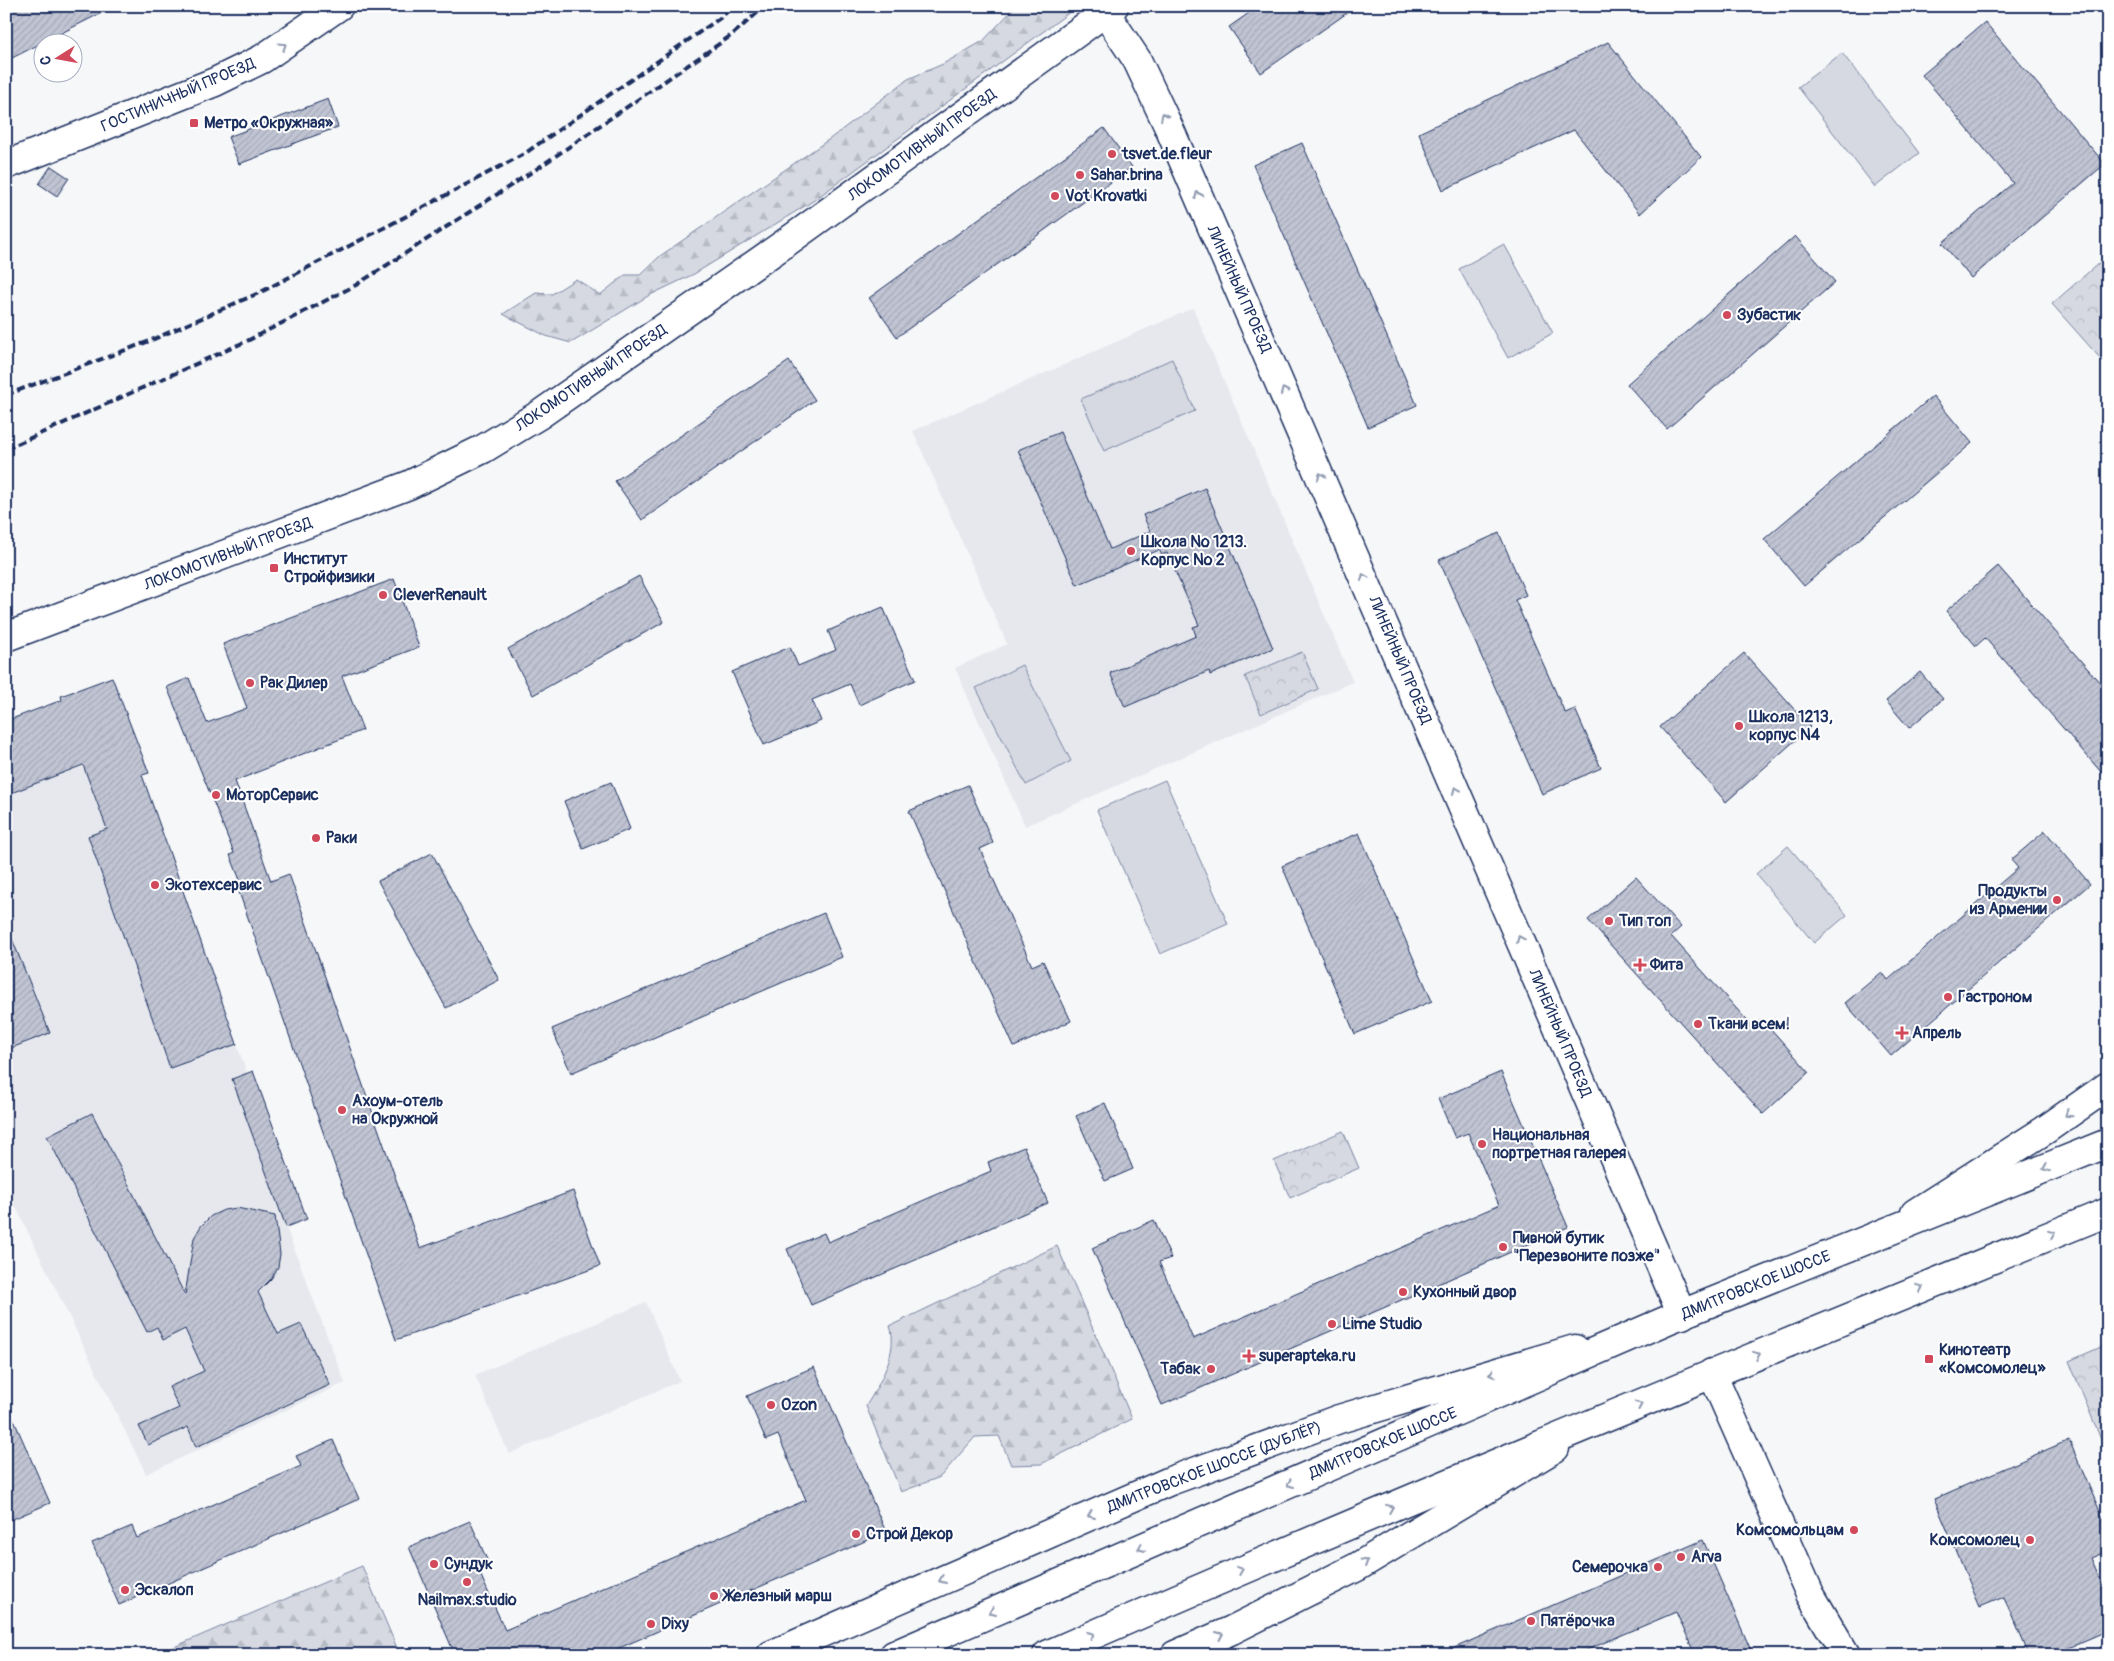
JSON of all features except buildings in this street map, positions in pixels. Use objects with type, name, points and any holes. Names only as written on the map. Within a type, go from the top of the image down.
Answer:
[{"type":"main road","name":"ГОСТИНИЧНЫЙ ПРОЕЗД","points":[[6,165],[215,82],[262,59],[339,6]]},
{"type":"main road","name":"ЛОКОМОТИВНЫЙ ПРОЕЗД","points":[[6,638],[409,485],[483,449],[538,416],[784,244],[1110,9]]},
{"type":"main road","name":"ЛИНЕЙНЫЙ ПРОЕЗД","points":[[1110,9],[1137,60],[1170,130],[1677,1317]]},
{"type":"main road","points":[[1875,1238],[2045,1130],[2108,1086]]},
{"type":"main road","points":[[1875,1238],[2108,1143]]},
{"type":"main road","points":[[1047,1655],[1227,1576],[1712,1373],[2108,1212]]},
{"type":"main road","name":"ДМИТРОВСКОЕ ШОССЕ","points":[[894,1655],[1677,1317],[1875,1238]]},
{"type":"main road","name":"ДМИТРОВСКОЕ ШОССЕ (ДУБЛЁР)","points":[[770,1655],[1179,1477],[1339,1419],[1536,1362],[1677,1317]]},
{"type":"main road","points":[[1712,1373],[1810,1594],[1846,1655]]},
{"type":"main road","points":[[1175,1655],[1232,1630],[1357,1567],[1594,1424]]},
{"type":"shaded area","name":"Школа № 1213. Корпус № 2","points":[[1193,308],[1353,682],[1025,826],[955,668],[1007,644],[913,431]]},
{"type":"shaded area","points":[[112,677],[149,773],[141,776],[247,1073],[253,1071],[307,1219],[286,1227],[345,1383],[146,1474],[9,1193],[6,1193],[6,721],[62,700],[61,696]]},
{"type":"shaded area","points":[[646,1302],[680,1381],[509,1454],[475,1375]]},
{"type":"green space","points":[[1016,6],[1078,6],[813,201],[694,274],[648,296],[571,343],[546,336],[503,314],[536,293],[552,294],[576,279],[600,295],[625,275],[640,275],[660,256],[831,138],[908,79],[943,64],[983,41]]},
{"type":"green space","points":[[1842,53],[1919,153],[1875,187],[1798,87]]},
{"type":"green space","points":[[1504,244],[1553,333],[1508,358],[1459,269]]},
{"type":"green space","points":[[2108,255],[2108,367],[2052,304]]},
{"type":"green space","points":[[1172,359],[1195,411],[1104,451],[1081,399]]},
{"type":"green space","points":[[1302,652],[1318,689],[1261,714],[1245,676]]},
{"type":"green space","points":[[1022,665],[1071,761],[1026,785],[976,688]]},
{"type":"green space","points":[[1165,780],[1228,924],[1160,954],[1097,810]]},
{"type":"green space","points":[[1788,846],[1847,915],[1814,943],[1756,874]]},
{"type":"green space","points":[[1343,1131],[1359,1168],[1290,1198],[1274,1161]]},
{"type":"green space","points":[[1057,1246],[1132,1419],[1041,1464],[1011,1465],[999,1436],[975,1437],[940,1477],[901,1492],[866,1406],[882,1378],[890,1357],[892,1336],[890,1326]]},
{"type":"green space","points":[[2108,1344],[2108,1457],[2069,1361]]},
{"type":"green space","points":[[362,1566],[400,1655],[169,1655],[167,1650]]},
{"type":"railway","points":[[6,395],[147,342],[261,292],[524,154],[720,18],[734,6]]},
{"type":"railway","points":[[6,449],[247,341],[356,285],[538,168],[732,35],[765,6]]},
{"type":"place","name":"Метро «Окружная»","points":[[194,123]]},
{"type":"place","name":"tsvet.de.fleur","points":[[1112,154]]},
{"type":"place","name":"Sahar.brina","points":[[1080,175]]},
{"type":"place","name":"Vot Krovatki","points":[[1055,196]]},
{"type":"place","name":"Зубастик","points":[[1727,315]]},
{"type":"place","name":"Школа № 1213. Корпус № 2","points":[[1131,551]]},
{"type":"place","name":"Институт Стройфизики","points":[[274,568]]},
{"type":"place","name":"CleverRenault","points":[[383,595]]},
{"type":"place","name":"Рак Дилер","points":[[250,683]]},
{"type":"place","name":"Школа 1213, корпус N4","points":[[1739,726]]},
{"type":"place","name":"МоторСервис","points":[[216,795]]},
{"type":"place","name":"Раки","points":[[316,838]]},
{"type":"place","name":"Экотехсервис","points":[[155,885]]},
{"type":"place","name":"Продукты из Армении","points":[[2057,900]]},
{"type":"place","name":"Тип топ","points":[[1609,921]]},
{"type":"place","name":"Фита","points":[[1640,965]]},
{"type":"place","name":"Гастроном","points":[[1948,997]]},
{"type":"place","name":"Ткани всем!","points":[[1698,1024]]},
{"type":"place","name":"Апрель","points":[[1902,1033]]},
{"type":"place","name":"Ахоум-отель на Окружной","points":[[342,1110]]},
{"type":"place","name":"Национальная портретная галерея","points":[[1482,1144]]},
{"type":"place","name":"Пивной бутик \"Перезвоните позже\"","points":[[1503,1247]]},
{"type":"place","name":"Кухонный двор","points":[[1403,1292]]},
{"type":"place","name":"Lime Studio","points":[[1332,1324]]},
{"type":"place","name":"superapteka.ru","points":[[1249,1356]]},
{"type":"place","name":"Кинотеатр «Комсомолец»","points":[[1929,1359]]},
{"type":"place","name":"Табак","points":[[1211,1369]]},
{"type":"place","name":"Ozon","points":[[771,1405]]},
{"type":"place","name":"Комсомольцам","points":[[1854,1530]]},
{"type":"place","name":"Строй Декор","points":[[856,1534]]},
{"type":"place","name":"Комсомолец","points":[[2030,1540]]},
{"type":"place","name":"Arva","points":[[1681,1557]]},
{"type":"place","name":"Сундук","points":[[434,1564]]},
{"type":"place","name":"Семерочка","points":[[1658,1567]]},
{"type":"place","name":"Nailmax.studio","points":[[467,1582]]},
{"type":"place","name":"Эскалоп","points":[[125,1590]]},
{"type":"place","name":"Железный марш","points":[[714,1596]]},
{"type":"place","name":"Пятёрочка","points":[[1531,1621]]},
{"type":"place","name":"Dixy","points":[[651,1624]]}]
